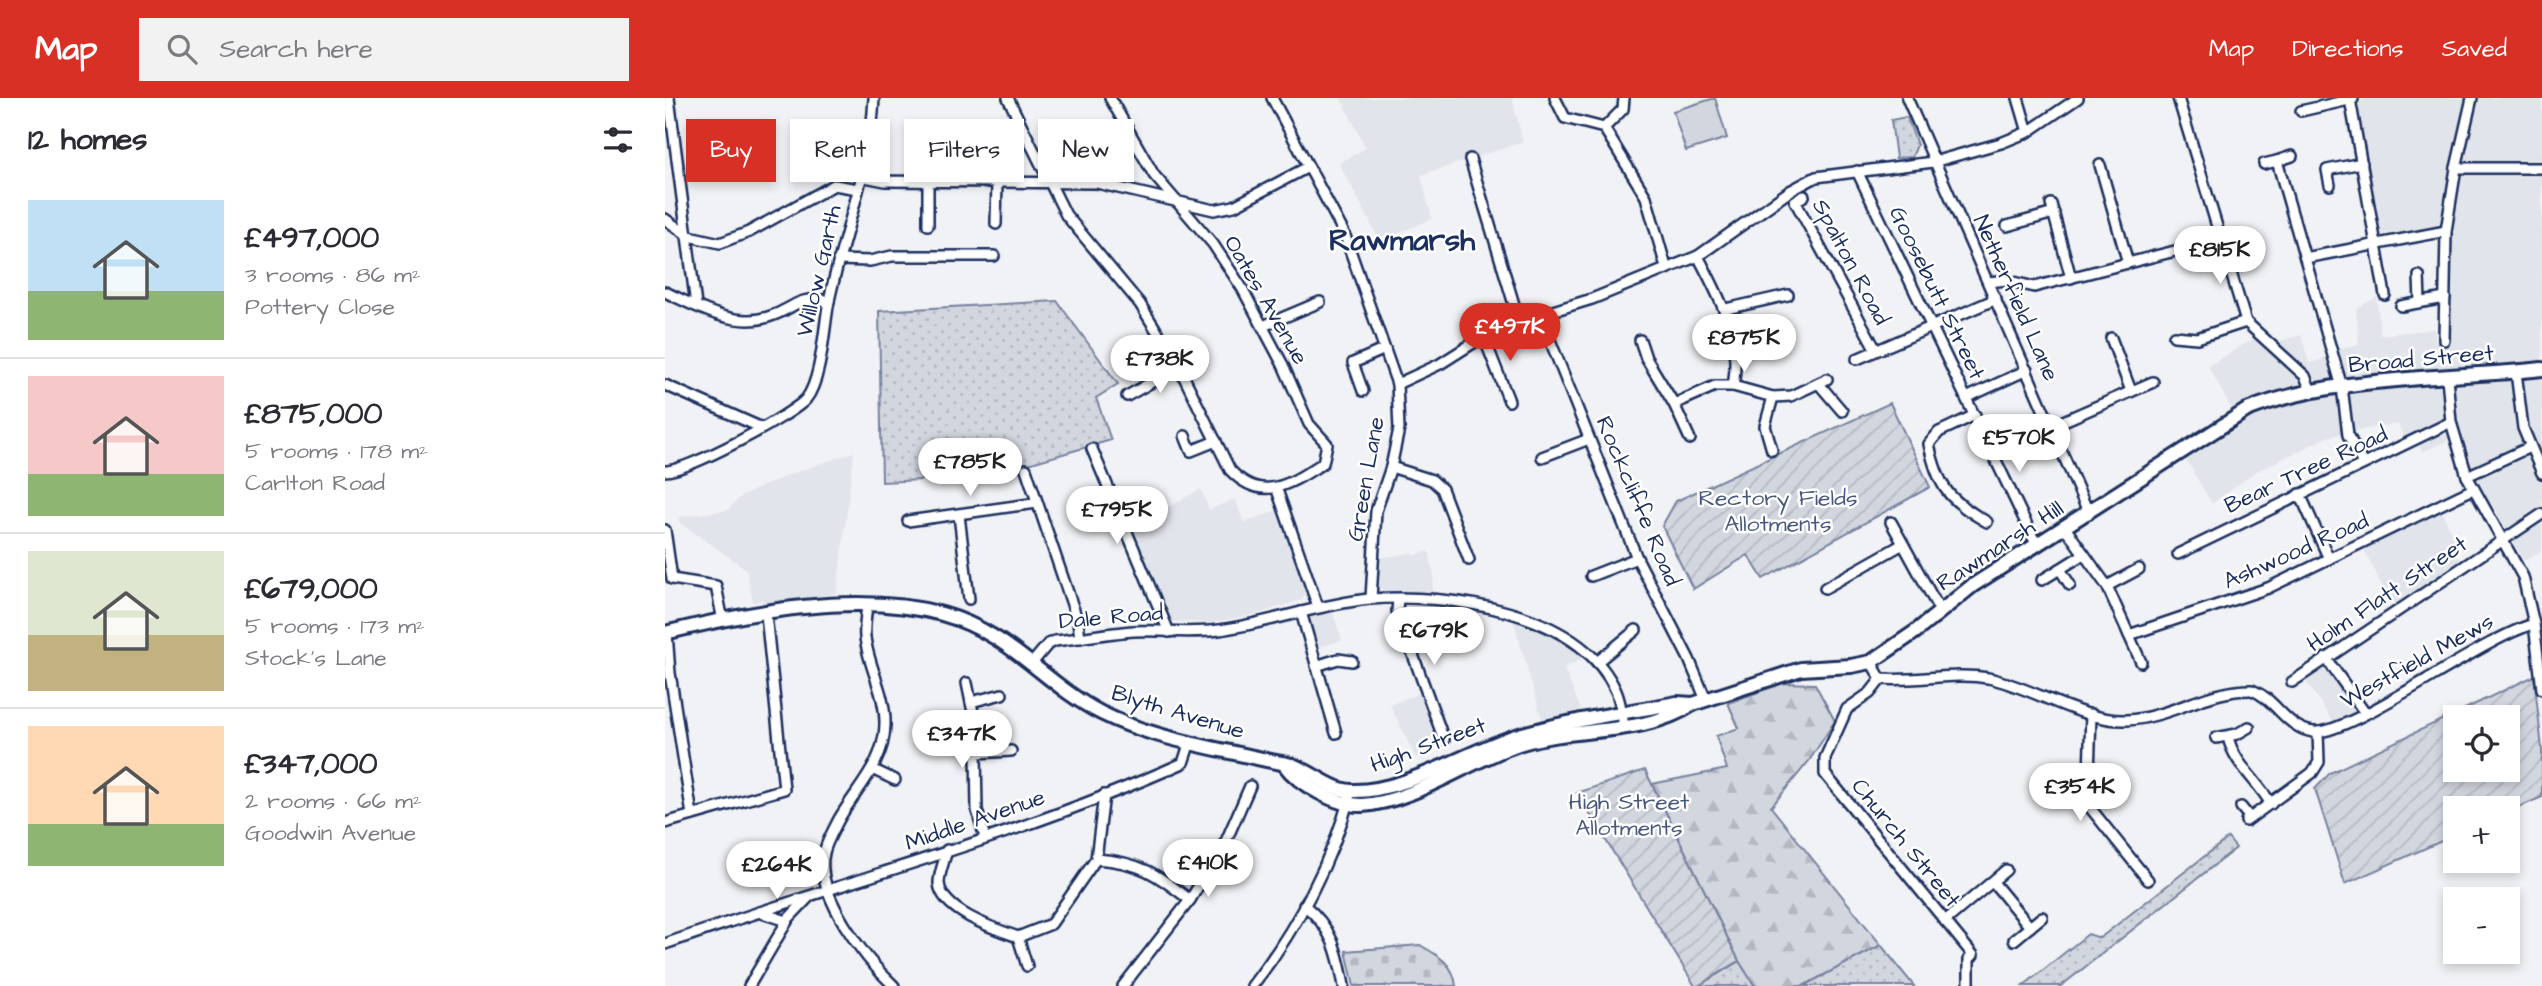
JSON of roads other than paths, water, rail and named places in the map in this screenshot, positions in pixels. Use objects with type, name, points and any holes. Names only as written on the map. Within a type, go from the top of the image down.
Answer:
[{"type":"main road","name":"Broad Street","points":[[2307,392],[2542,369]]},
{"type":"main road","name":"Rawmarsh Hill","points":[[1871,662],[1940,611],[2247,410],[2307,392]]},
{"type":"main road","points":[[666,633],[766,614],[867,605],[943,614],[986,632],[1033,662]]},
{"type":"main road","name":"Blyth Avenue","points":[[1033,662],[1100,712],[1190,742],[1284,764]]},
{"type":"main road","name":"High Street","points":[[1284,764],[1349,797],[1387,801],[1524,742],[1624,727],[1679,714],[1700,702],[1801,669],[1871,662]]},
{"type":"main road","name":"High Street","points":[[1349,797],[1398,784],[1486,746],[1522,734],[1677,703],[1700,702]]},
{"type":"street","points":[[669,98],[696,305]]},
{"type":"street","name":"Willow Garth","points":[[870,119],[874,98]]},
{"type":"street","points":[[1008,98],[1038,163]]},
{"type":"street","name":"Oates Avenue","points":[[1110,98],[1154,175],[1213,244],[1263,326],[1308,424],[1327,444],[1326,458],[1317,467],[1276,487]]},
{"type":"street","name":"Green Lane","points":[[1272,98],[1344,233],[1397,384],[1399,429],[1391,467],[1376,510],[1371,599]]},
{"type":"street","points":[[1555,98],[1565,118],[1604,128],[1646,197],[1666,267]]},
{"type":"street","points":[[1604,128],[1623,108],[1625,98]]},
{"type":"street","name":"Netherfield Lane","points":[[1907,98],[2089,514]]},
{"type":"street","points":[[2018,98],[2028,132]]},
{"type":"street","points":[[1397,384],[1440,364],[1483,335],[1592,299],[1698,256],[1790,191],[1816,177],[1933,162],[2001,143],[2028,132],[2078,98]]},
{"type":"street","points":[[2178,98],[2246,322],[2305,376],[2307,392]]},
{"type":"street","points":[[2444,340],[2446,231],[2456,168],[2472,98]]},
{"type":"street","points":[[2301,111],[2352,99],[2374,243],[2385,295]]},
{"type":"street","points":[[2264,164],[2292,156]]},
{"type":"street","points":[[1470,159],[1519,321]]},
{"type":"street","points":[[2277,161],[2342,387],[2347,432],[2363,464]]},
{"type":"street","points":[[2330,185],[2327,170],[2361,163]]},
{"type":"street","points":[[2100,165],[2128,263]]},
{"type":"street","points":[[1047,182],[1097,183],[1142,191],[1206,210],[1228,208],[1308,167]]},
{"type":"street","points":[[2456,168],[2542,168]]},
{"type":"street","name":"Goosebutt Street","points":[[1857,171],[2037,546]]},
{"type":"street","name":"Willow Garth","points":[[665,471],[706,459],[762,428],[806,399],[816,377],[838,260],[859,182]]},
{"type":"street","points":[[928,182],[928,225]]},
{"type":"street","points":[[996,223],[997,182]]},
{"type":"street","points":[[1047,182],[1066,215],[1140,304],[1179,367],[1230,470],[1240,481],[1262,490],[1276,487],[1318,607]]},
{"type":"street","points":[[665,219],[689,236],[720,243],[749,232],[834,185],[858,189]]},
{"type":"street","name":"Spalton Road","points":[[1804,196],[1795,201],[1876,350]]},
{"type":"street","points":[[2007,226],[2053,209],[2071,278]]},
{"type":"street","points":[[2305,258],[2446,231]]},
{"type":"street","points":[[1989,282],[2006,280],[2032,288],[2222,239]]},
{"type":"street","points":[[838,260],[870,261],[893,256],[994,256]]},
{"type":"street","points":[[1698,256],[1726,309],[1737,351],[1733,386]]},
{"type":"street","points":[[2419,276],[2420,302]]},
{"type":"street","points":[[665,292],[733,320],[767,318],[807,298],[829,301]]},
{"type":"street","points":[[1726,309],[1788,295]]},
{"type":"street","points":[[1857,359],[1996,299]]},
{"type":"street","points":[[2401,306],[2445,299]]},
{"type":"street","points":[[1263,326],[1320,302]]},
{"type":"street","name":"Rockcliffe Road","points":[[1540,315],[1637,558],[1689,659],[1700,702]]},
{"type":"street","points":[[2173,336],[2197,338],[2246,322]]},
{"type":"street","points":[[1483,335],[1509,401]]},
{"type":"street","points":[[2111,338],[2131,391]]},
{"type":"street","points":[[1640,340],[1646,358],[1674,404],[1690,439]]},
{"type":"street","points":[[1363,391],[1353,363],[1385,349]]},
{"type":"street","points":[[1127,396],[1179,367]]},
{"type":"street","points":[[1966,398],[2027,370]]},
{"type":"street","points":[[2516,372],[2523,428],[2542,473]]},
{"type":"street","points":[[2447,377],[2451,422],[2467,476],[2523,577],[2539,621],[2542,689]]},
{"type":"street","points":[[1674,404],[1715,386],[1733,386],[1773,397],[1791,396],[1823,382],[1842,411]]},
{"type":"street","points":[[2052,426],[2153,382]]},
{"type":"street","points":[[665,386],[762,428]]},
{"type":"street","points":[[1772,450],[1765,426],[1773,397]]},
{"type":"street","points":[[1975,415],[1939,432],[1929,444],[1933,464],[1954,503],[1987,522]]},
{"type":"street","name":"Bear Tree Road","points":[[2178,554],[2451,422]]},
{"type":"street","points":[[1185,436],[1191,451],[1216,441]]},
{"type":"street","points":[[1542,457],[1589,439]]},
{"type":"street","points":[[2467,476],[2530,447]]},
{"type":"street","points":[[1092,449],[1169,632]]},
{"type":"street","points":[[1391,467],[1432,480],[1442,489],[1469,560]]},
{"type":"street","points":[[1026,469],[1078,622],[1080,638]]},
{"type":"street","name":"Ashwood Road","points":[[2129,635],[2247,597],[2473,489]]},
{"type":"street","points":[[2300,494],[2329,559]]},
{"type":"street","points":[[908,521],[1037,503]]},
{"type":"street","points":[[959,514],[969,599]]},
{"type":"street","name":"Holm Flatt Street","points":[[2293,682],[2542,514]]},
{"type":"street","points":[[1891,522],[1940,611]]},
{"type":"street","points":[[2066,529],[2107,586],[2140,662]]},
{"type":"street","points":[[665,530],[672,579],[716,586],[723,621]]},
{"type":"street","points":[[1825,588],[1903,544]]},
{"type":"street","points":[[2042,580],[2084,554]]},
{"type":"street","points":[[1591,576],[1637,558]]},
{"type":"street","points":[[2060,569],[2070,585]]},
{"type":"street","points":[[2107,586],[2133,569]]},
{"type":"street","name":"Dale Road","points":[[1033,662],[1051,642],[1135,631],[1216,631],[1257,624],[1318,607],[1371,599],[1461,601],[1503,609],[1543,626],[1597,662]]},
{"type":"street","points":[[1398,599],[1397,611],[1444,740]]},
{"type":"street","points":[[867,605],[865,637],[877,678],[885,725],[874,770],[839,819],[824,854],[830,891],[848,933],[870,964],[894,986]]},
{"type":"street","points":[[1301,612],[1336,733]]},
{"type":"street","points":[[665,823],[784,789],[766,614]]},
{"type":"street","name":"Westfield Mews","points":[[2318,732],[2330,731],[2507,634],[2539,621]]},
{"type":"street","points":[[1624,727],[1617,693],[1597,662],[1636,630]]},
{"type":"street","points":[[666,633],[692,815]]},
{"type":"street","points":[[1316,666],[1338,659],[1352,662]]},
{"type":"street","points":[[2326,659],[2365,713]]},
{"type":"street","points":[[1871,662],[1881,679],[1986,678],[2031,690],[2091,714],[2129,720],[2252,691],[2263,695],[2296,726],[2318,732],[2317,767],[2306,780],[2248,820],[2241,807]]},
{"type":"street","name":"Church Street","points":[[1881,679],[1870,693],[1847,709],[1825,758],[1825,774],[1973,955],[1969,959],[1969,986]]},
{"type":"street","points":[[967,683],[975,722],[977,810],[985,838]]},
{"type":"street","points":[[971,702],[1002,694]]},
{"type":"street","points":[[2091,714],[2088,806],[2148,880]]},
{"type":"street","points":[[2216,738],[2228,737],[2249,727]]},
{"type":"street","points":[[2228,737],[2234,757],[2255,779],[2271,804]]},
{"type":"street","name":"Middle Avenue","points":[[665,944],[788,900],[808,898],[830,891],[1104,796],[1183,763],[1190,742]]},
{"type":"street","points":[[976,753],[1011,751]]},
{"type":"street","points":[[874,770],[895,780]]},
{"type":"street","points":[[1123,986],[1190,900],[1226,841],[1250,786]]},
{"type":"street","points":[[947,850],[939,882],[946,901],[986,926],[1018,937],[1051,924],[1096,859],[1104,796]]},
{"type":"street","points":[[1252,986],[1276,956],[1304,905],[1340,828],[1349,797]]},
{"type":"street","points":[[1096,859],[1127,861],[1157,873],[1190,900]]},
{"type":"street","points":[[1945,921],[2006,870]]},
{"type":"street","points":[[1993,881],[2030,927]]},
{"type":"street","points":[[749,986],[787,921],[808,898]]},
{"type":"street","points":[[1304,905],[1319,917],[1329,932],[1338,953],[1345,986]]},
{"type":"street","points":[[756,912],[787,921]]},
{"type":"street","points":[[2014,940],[2042,917]]},
{"type":"street","points":[[1018,937],[1027,966]]},
{"type":"district","name":"Rawmarsh","points":[[1402,241]]},
{"type":"park label","name":"Rectory Fields Allotments","points":[[1778,511]]},
{"type":"park label","name":"High Street Allotments","points":[[1629,815]]}]
